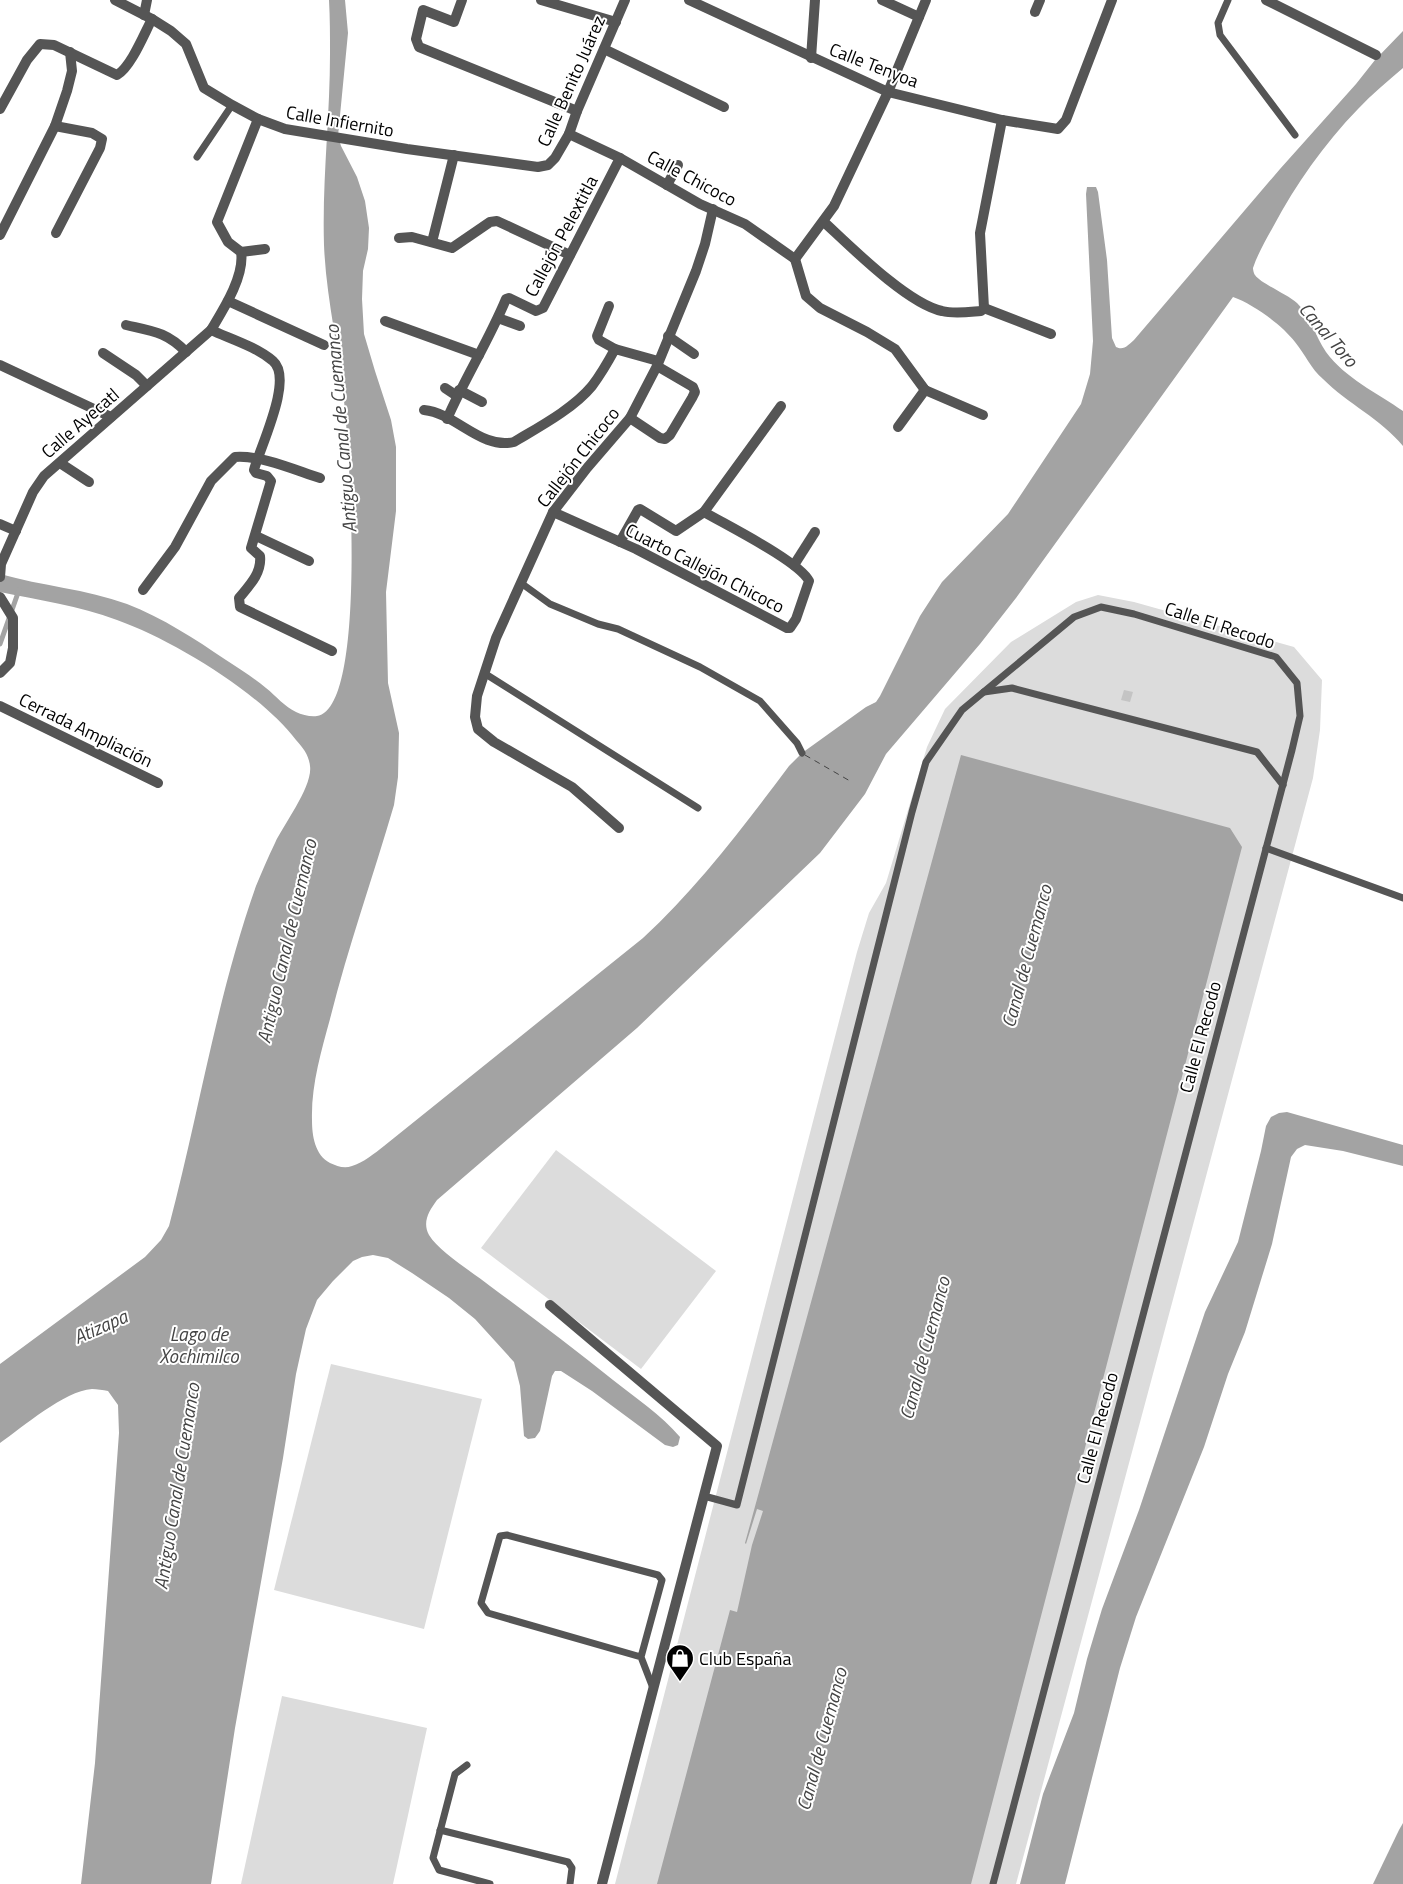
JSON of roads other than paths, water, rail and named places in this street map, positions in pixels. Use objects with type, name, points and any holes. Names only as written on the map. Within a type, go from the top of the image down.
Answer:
[{"type":"street","name":"Calle Infiernito","points":[[115,0],[171,31],[186,44],[204,88],[258,119],[284,129],[322,136],[538,167]]},
{"type":"street","points":[[0,109],[27,60],[40,44],[54,45],[116,74],[122,72],[131,58],[148,17],[147,0]]},
{"type":"street","points":[[462,0],[454,22],[423,10],[416,39],[419,47],[577,111]]},
{"type":"street","points":[[541,0],[616,22]]},
{"type":"street","name":"Calle Benito Juárez","points":[[538,167],[548,165],[555,158],[569,134],[625,0]]},
{"type":"street","name":"Calle Tenyoa","points":[[689,0],[888,92],[1002,120],[1058,129],[1066,120],[1112,0]]},
{"type":"street","points":[[811,58],[815,0]]},
{"type":"street","points":[[882,0],[919,17]]},
{"type":"street","points":[[926,0],[888,92],[834,206],[795,259],[806,296],[820,308],[867,332],[895,350],[925,390],[983,415]]},
{"type":"street","points":[[1035,12],[1040,0]]},
{"type":"street","points":[[1266,0],[1376,55]]},
{"type":"street","points":[[604,49],[724,107]]},
{"type":"street","points":[[0,235],[55,126],[68,91],[72,71],[70,52]]},
{"type":"street","points":[[258,119],[217,222],[228,242],[241,252],[265,249]]},
{"type":"street","points":[[984,308],[980,233],[1002,120]]},
{"type":"street","points":[[55,126],[92,133],[102,140],[100,148],[56,233]]},
{"type":"street","name":"Calle Chicoco","points":[[569,134],[620,158],[700,204],[745,224],[795,259]]},
{"type":"street","points":[[432,242],[454,155]]},
{"type":"street","name":"Callejón Pelextitla","points":[[447,419],[458,393],[498,318],[506,299],[509,298],[536,311],[543,308],[620,158]]},
{"type":"street","points":[[666,185],[678,165]]},
{"type":"street","name":"Callejón Chicoco","points":[[619,828],[572,787],[494,742],[478,729],[475,716],[477,696],[496,638],[553,512],[587,468],[630,418],[658,364],[696,271],[705,244],[713,209]]},
{"type":"street","points":[[399,238],[412,237],[452,248],[490,222],[497,221],[570,255]]},
{"type":"street","points":[[824,222],[860,255],[919,302],[942,311],[981,311],[984,308]]},
{"type":"street","name":"Calle Ayecatl","points":[[1,564],[33,492],[44,476],[211,330],[228,301],[242,262],[241,252]]},
{"type":"street","points":[[228,301],[324,345]]},
{"type":"street","points":[[609,306],[597,336],[599,340],[615,350],[658,364],[693,387],[695,392],[670,435],[665,439],[660,438],[630,418]]},
{"type":"street","points":[[984,308],[1051,334]]},
{"type":"street","points":[[498,318],[520,326]]},
{"type":"street","points":[[385,321],[479,355]]},
{"type":"street","points":[[126,325],[153,331],[175,340],[186,352]]},
{"type":"street","points":[[211,330],[274,361],[281,373],[275,412],[254,470],[256,473],[267,476],[271,481],[251,548],[260,556],[261,563],[254,580],[239,598],[240,607],[332,652]]},
{"type":"street","points":[[668,336],[694,354]]},
{"type":"street","points":[[424,410],[447,419],[494,443],[514,442],[577,401],[591,387],[615,350]]},
{"type":"street","points":[[103,353],[136,375],[147,386]]},
{"type":"street","points":[[0,365],[111,418]]},
{"type":"street","points":[[445,388],[482,402]]},
{"type":"street","points":[[898,427],[925,390]]},
{"type":"street","points":[[620,542],[640,509],[676,531],[704,512],[781,406]]},
{"type":"street","points":[[143,590],[175,547],[212,481],[235,457],[257,458],[320,478]]},
{"type":"street","points":[[60,463],[89,482]]},
{"type":"street","name":"Cuarto Callejón Chicoco","points":[[553,512],[620,542],[790,628],[796,619],[808,581],[806,576],[794,565],[704,512]]},
{"type":"street","points":[[0,524],[16,531]]},
{"type":"street","points":[[794,565],[815,532]]},
{"type":"street","points":[[256,536],[309,562]]},
{"type":"street","points":[[0,577],[1,564]]},
{"type":"street","points":[[0,596],[13,618],[13,648],[10,663],[0,673]]},
{"type":"street","name":"Cerrada Ampliación","points":[[0,706],[158,783]]},
{"type":"street","points":[[550,1305],[717,1446],[602,1884]]},
{"type":"lane","points":[[1228,0],[1218,24],[1220,35],[1295,135]]},
{"type":"lane","points":[[197,157],[232,105]]},
{"type":"lane","points":[[521,583],[550,604],[598,624],[618,629],[700,667],[760,701],[797,743],[802,753]]},
{"type":"lane","name":"Calle El Recodo","points":[[704,1496],[737,1505],[926,762],[962,710],[1074,617],[1101,607],[1134,614],[1276,657],[1297,683],[1300,716],[993,1884]]},
{"type":"lane","points":[[484,673],[698,808]]},
{"type":"lane","points":[[983,692],[1012,688],[1257,752],[1283,785]]},
{"type":"lane","points":[[1266,848],[1403,898]]},
{"type":"lane","points":[[641,1657],[488,1613],[482,1603],[500,1536],[507,1535],[658,1575],[662,1580],[641,1657],[653,1689]]},
{"type":"lane","points":[[467,1765],[455,1774],[433,1858],[439,1870],[490,1884]]},
{"type":"lane","points":[[440,1830],[568,1862],[572,1868],[570,1884]]},
{"type":"water","name":"Lago de Xochimilco","points":[[329,0],[345,0],[348,33],[338,136],[357,177],[365,201],[369,228],[368,249],[363,271],[364,334],[391,420],[396,447],[396,511],[386,592],[388,683],[399,733],[398,777],[394,805],[345,965],[317,1069],[312,1107],[312,1126],[315,1144],[321,1155],[330,1163],[341,1167],[349,1167],[373,1155],[643,938],[702,877],[789,766],[802,753],[866,707],[876,702],[920,616],[942,582],[1008,514],[1081,404],[1090,374],[1093,341],[1087,187],[1096,187],[1098,192],[1107,260],[1112,338],[1116,347],[1124,348],[1134,340],[1280,169],[1375,60],[1403,31],[1403,68],[1363,103],[1322,150],[1282,211],[1262,247],[1253,268],[1254,274],[1258,278],[1293,300],[1302,308],[1326,352],[1342,370],[1403,411],[1403,446],[1385,428],[1319,375],[1283,329],[1258,310],[1233,297],[1016,598],[980,644],[886,754],[865,794],[820,853],[637,1028],[437,1200],[429,1212],[426,1221],[427,1230],[440,1248],[568,1344],[657,1414],[680,1437],[678,1445],[673,1447],[665,1445],[592,1391],[561,1371],[555,1371],[552,1376],[540,1431],[535,1438],[528,1439],[524,1436],[520,1386],[514,1362],[475,1319],[449,1298],[388,1258],[373,1255],[353,1261],[317,1300],[306,1329],[296,1374],[235,1728],[211,1884],[81,1884],[95,1763],[119,1433],[118,1405],[108,1391],[92,1389],[81,1391],[44,1411],[0,1443],[0,1364],[145,1257],[161,1240],[169,1226],[219,1012],[242,928],[256,886],[270,854],[303,794],[310,774],[310,766],[303,749],[280,722],[238,686],[214,670],[163,640],[117,620],[74,607],[0,592],[0,574],[111,599],[127,604],[166,622],[252,677],[298,713],[317,716],[333,702],[343,670],[349,625],[352,572],[346,427],[342,382],[327,284],[324,245],[324,197],[330,78]]},
{"type":"water","name":"Canal de Cuemanco","points":[[961,755],[1230,828],[1242,847],[971,1884],[657,1884],[730,1610],[737,1612],[752,1545],[763,1511],[757,1509],[745,1543]]},
{"type":"water","points":[[1287,1112],[1403,1145],[1403,1166],[1343,1151],[1305,1145],[1297,1149],[1291,1157],[1272,1244],[1245,1332],[1228,1374],[1204,1447],[1136,1617],[1120,1668],[1065,1884],[1020,1884],[1043,1794],[1074,1713],[1102,1609],[1139,1510],[1205,1312],[1238,1242],[1266,1126],[1271,1117]]},
{"type":"water","points":[[1403,1823],[1403,1884],[1373,1884],[1399,1830]]},
{"type":"waterway","points":[[0,644],[19,590]]},
{"type":"place","name":"Club España","points":[[680,1682]]},
{"type":"water label","name":"Canal Toro","points":[[1329,334]]},
{"type":"water label","name":"Antiguo Canal de Cuemanco","points":[[340,429]]},
{"type":"water label","name":"Antiguo Canal de Cuemanco","points":[[286,941]]},
{"type":"water label","name":"Atizapa","points":[[100,1326]]},
{"type":"water label","name":"Antiguo Canal de Cuemanco","points":[[176,1486]]}]
